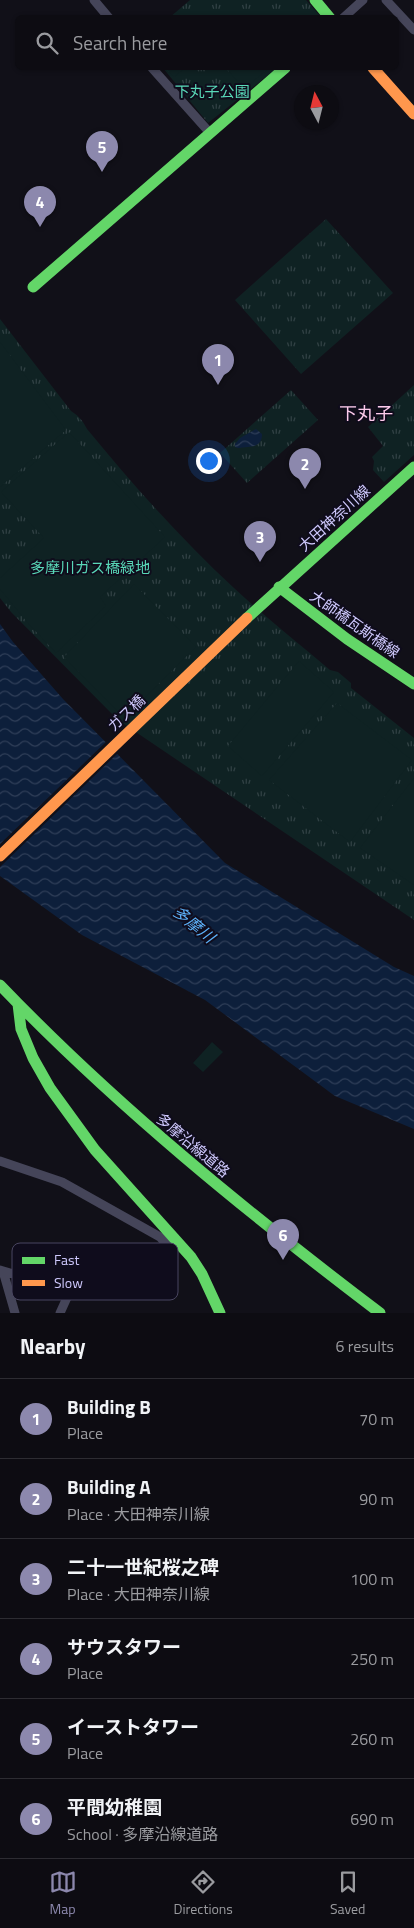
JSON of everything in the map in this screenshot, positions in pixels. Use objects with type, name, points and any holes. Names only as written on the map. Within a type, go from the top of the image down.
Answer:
[{"type":"main road","points":[[315,0],[328,15]]},
{"type":"main road","points":[[33,287],[283,70]]},
{"type":"main road","points":[[375,70],[414,114]]},
{"type":"main road","name":"大田神奈川線","points":[[276,590],[414,467]]},
{"type":"main road","name":"大師橋瓦斯橋線","points":[[276,590],[414,684]]},
{"type":"main road","name":"ガス橋","points":[[0,856],[276,590]]},
{"type":"main road","name":"多摩沿線道路","points":[[0,984],[100,1085],[165,1142],[328,1274],[380,1313]]},
{"type":"main road","points":[[18,1004],[22,1032],[51,1090],[171,1242]]},
{"type":"main road","points":[[178,1249],[199,1269],[220,1313]]},
{"type":"street","points":[[94,0],[106,15]]},
{"type":"street","points":[[346,15],[363,0]]},
{"type":"street","points":[[386,0],[414,30]]},
{"type":"street","points":[[154,70],[210,133]]},
{"type":"street","points":[[0,1161],[62,1182],[171,1242]]},
{"type":"street","points":[[2,1270],[12,1300]]},
{"type":"street","points":[[0,1296],[10,1293]]},
{"type":"street","points":[[12,1300],[16,1313]]},
{"type":"street","points":[[60,1313],[66,1300]]},
{"type":"green space","points":[[190,0],[306,0],[319,15],[172,15]]},
{"type":"green space","name":"下丸子公園","points":[[165,70],[274,70],[208,123]]},
{"type":"green space","points":[[167,70],[183,70],[174,77]]},
{"type":"green space","points":[[228,70],[267,70],[244,89]]},
{"type":"green space","points":[[326,219],[393,293],[301,374],[235,300]]},
{"type":"green space","name":"多摩川ガス橋緑地","points":[[0,319],[71,411],[80,419],[176,531],[234,588],[270,620],[330,670],[338,672],[351,683],[351,688],[414,738],[414,920],[118,720],[11,612],[0,598]]},
{"type":"green space","points":[[0,342],[66,430],[0,487]]},
{"type":"green space","points":[[414,385],[414,455],[384,482],[373,470],[374,461],[372,457],[383,446],[368,427]]},
{"type":"green space","points":[[291,390],[318,420],[247,483],[220,453]]},
{"type":"green space","points":[[69,432],[165,537],[100,597],[106,606],[56,653],[0,589],[0,578],[44,538],[1,492]]},
{"type":"green space","points":[[134,584],[196,647],[124,718],[64,657]]},
{"type":"green space","points":[[299,661],[334,692],[262,776],[228,746]]},
{"type":"green space","points":[[337,703],[412,760],[350,842],[269,780]]},
{"type":"green space","points":[[414,778],[414,885],[360,848]]},
{"type":"green space","points":[[212,1042],[223,1052],[203,1072],[193,1063]]},
{"type":"water","points":[[256,429],[262,434],[260,442],[250,447],[235,447],[240,438]]},
{"type":"water","name":"多摩川","points":[[0,624],[13,642],[63,699],[225,863],[394,967],[414,976],[414,1129],[335,1096],[205,1000],[82,935],[0,876]]},
{"type":"pier","points":[[107,741],[119,752],[0,867],[0,844]]},
{"type":"traffic: fast","points":[[315,0],[328,15]]},
{"type":"traffic: fast","points":[[33,287],[283,70]]},
{"type":"traffic: fast","points":[[247,618],[414,467]]},
{"type":"traffic: fast","points":[[279,587],[347,639],[414,684]]},
{"type":"traffic: fast","points":[[0,985],[44,1030],[136,1115],[232,1197],[380,1313]]},
{"type":"traffic: fast","points":[[18,1004],[21,1029],[33,1058],[50,1088],[95,1150],[191,1257],[202,1274],[220,1313]]},
{"type":"traffic: slow","points":[[375,70],[414,114]]},
{"type":"traffic: slow","points":[[0,856],[247,618]]},
{"type":"place","name":"イーストタワー","points":[[102,172]]},
{"type":"place","name":"サウスタワー","points":[[40,227]]},
{"type":"place","name":"Building B","points":[[218,385]]},
{"type":"place","name":"Building A","points":[[305,489]]},
{"type":"place","name":"二十一世紀桜之碑","points":[[260,562]]},
{"type":"place","name":"平間幼稚園","points":[[283,1260]]},
{"type":"district","name":"下丸子","points":[[366,413]]}]
